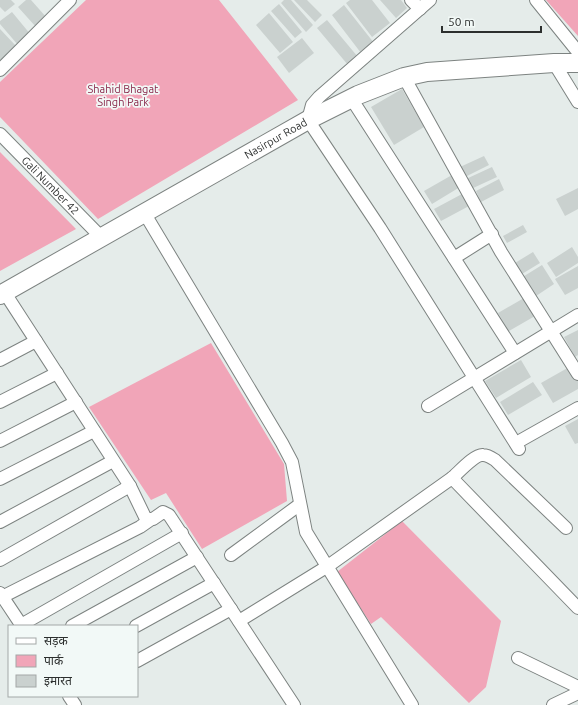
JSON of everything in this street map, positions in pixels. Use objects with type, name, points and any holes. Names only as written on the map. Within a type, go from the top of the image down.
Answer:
[{"type":"street","points":[[0,70],[70,0]]},
{"type":"street","points":[[411,0],[420,9]]},
{"type":"street","points":[[430,0],[319,97],[312,105],[308,120],[380,228],[517,446],[578,408]]},
{"type":"street","points":[[536,0],[578,52]]},
{"type":"street","points":[[554,63],[578,102]]},
{"type":"street","name":"Nasirpur Road","points":[[3,294],[308,120],[352,98],[404,77],[428,72],[554,63],[578,63]]},
{"type":"street","points":[[404,77],[501,252],[578,374]]},
{"type":"street","points":[[352,98],[515,352]]},
{"type":"street","name":"Gali Number 42","points":[[0,134],[101,237]]},
{"type":"street","points":[[145,214],[282,443],[292,462],[299,505],[306,532],[412,705]]},
{"type":"street","points":[[454,258],[492,234]]},
{"type":"street","points":[[3,294],[76,402],[113,462],[130,486],[146,517],[150,520]]},
{"type":"street","points":[[428,406],[578,315]]},
{"type":"street","points":[[0,360],[36,341]]},
{"type":"street","points":[[0,402],[57,373]]},
{"type":"street","points":[[0,441],[76,402]]},
{"type":"street","points":[[0,479],[94,431]]},
{"type":"street","points":[[239,621],[328,566],[452,478],[476,456],[482,454],[495,460],[566,528]]},
{"type":"street","points":[[0,522],[113,462]]},
{"type":"street","points":[[452,478],[578,608]]},
{"type":"street","points":[[0,560],[130,486]]},
{"type":"street","points":[[231,556],[299,505]]},
{"type":"street","points":[[182,533],[22,625],[1,596],[140,527],[160,513],[166,512],[182,533],[294,705]]},
{"type":"street","points":[[74,625],[197,557]]},
{"type":"street","points":[[138,625],[214,583]]},
{"type":"street","points":[[138,660],[231,609]]},
{"type":"street","points":[[518,658],[578,687]]},
{"type":"street","points":[[553,705],[578,692]]},
{"type":"green space","name":"Shahid Bhagat Singh Park","points":[[86,0],[219,0],[298,100],[98,219],[0,117],[0,82]]},
{"type":"green space","points":[[546,0],[578,0],[578,36]]},
{"type":"green space","points":[[0,152],[76,229],[0,271]]},
{"type":"green space","points":[[211,343],[284,464],[287,501],[202,549],[166,493],[151,500],[89,407]]},
{"type":"green space","points":[[402,521],[501,621],[486,687],[469,703],[381,617],[371,624],[337,572]]},
{"type":"building","points":[[0,0],[11,0],[15,4],[5,12],[0,7]]},
{"type":"building","points":[[26,0],[31,0],[47,18],[36,27],[18,7]]},
{"type":"building","points":[[284,0],[291,0],[313,25],[306,32],[281,3]]},
{"type":"building","points":[[294,0],[307,0],[322,15],[315,22]]},
{"type":"building","points":[[350,0],[372,0],[390,23],[372,37],[346,3]]},
{"type":"building","points":[[380,0],[401,0],[407,8],[396,18]]},
{"type":"building","points":[[279,4],[302,32],[295,38],[271,11]]},
{"type":"building","points":[[344,5],[374,43],[361,53],[332,15]]},
{"type":"building","points":[[12,12],[31,35],[18,45],[0,24],[0,21]]},
{"type":"building","points":[[269,13],[293,42],[280,53],[256,25]]},
{"type":"building","points":[[327,20],[358,57],[348,65],[317,28]]},
{"type":"building","points":[[0,29],[16,46],[0,61]]},
{"type":"building","points":[[302,38],[314,53],[289,73],[277,57]]},
{"type":"building","points":[[402,89],[424,127],[394,145],[371,107]]},
{"type":"building","points":[[484,156],[489,165],[465,177],[460,167]]},
{"type":"building","points":[[492,167],[497,177],[471,189],[466,179]]},
{"type":"building","points":[[452,175],[460,187],[432,204],[424,191]]},
{"type":"building","points":[[499,179],[504,190],[481,202],[476,191]]},
{"type":"building","points":[[578,188],[578,209],[565,216],[556,199]]},
{"type":"building","points":[[462,194],[469,206],[441,221],[434,209]]},
{"type":"building","points":[[523,225],[527,232],[507,243],[503,236]]},
{"type":"building","points":[[572,247],[578,257],[578,263],[556,277],[547,263]]},
{"type":"building","points":[[533,252],[540,263],[517,277],[510,266]]},
{"type":"building","points":[[542,265],[554,284],[533,298],[521,278]]},
{"type":"building","points":[[578,266],[578,288],[565,295],[555,279]]},
{"type":"building","points":[[524,298],[535,316],[509,331],[498,313]]},
{"type":"building","points":[[578,330],[578,355],[575,357],[564,337]]},
{"type":"building","points":[[521,360],[531,377],[496,398],[485,381]]},
{"type":"building","points":[[571,366],[578,379],[578,389],[553,403],[541,383]]},
{"type":"building","points":[[533,382],[542,395],[508,415],[500,402]]},
{"type":"building","points":[[578,419],[578,443],[575,444],[565,426]]}]
